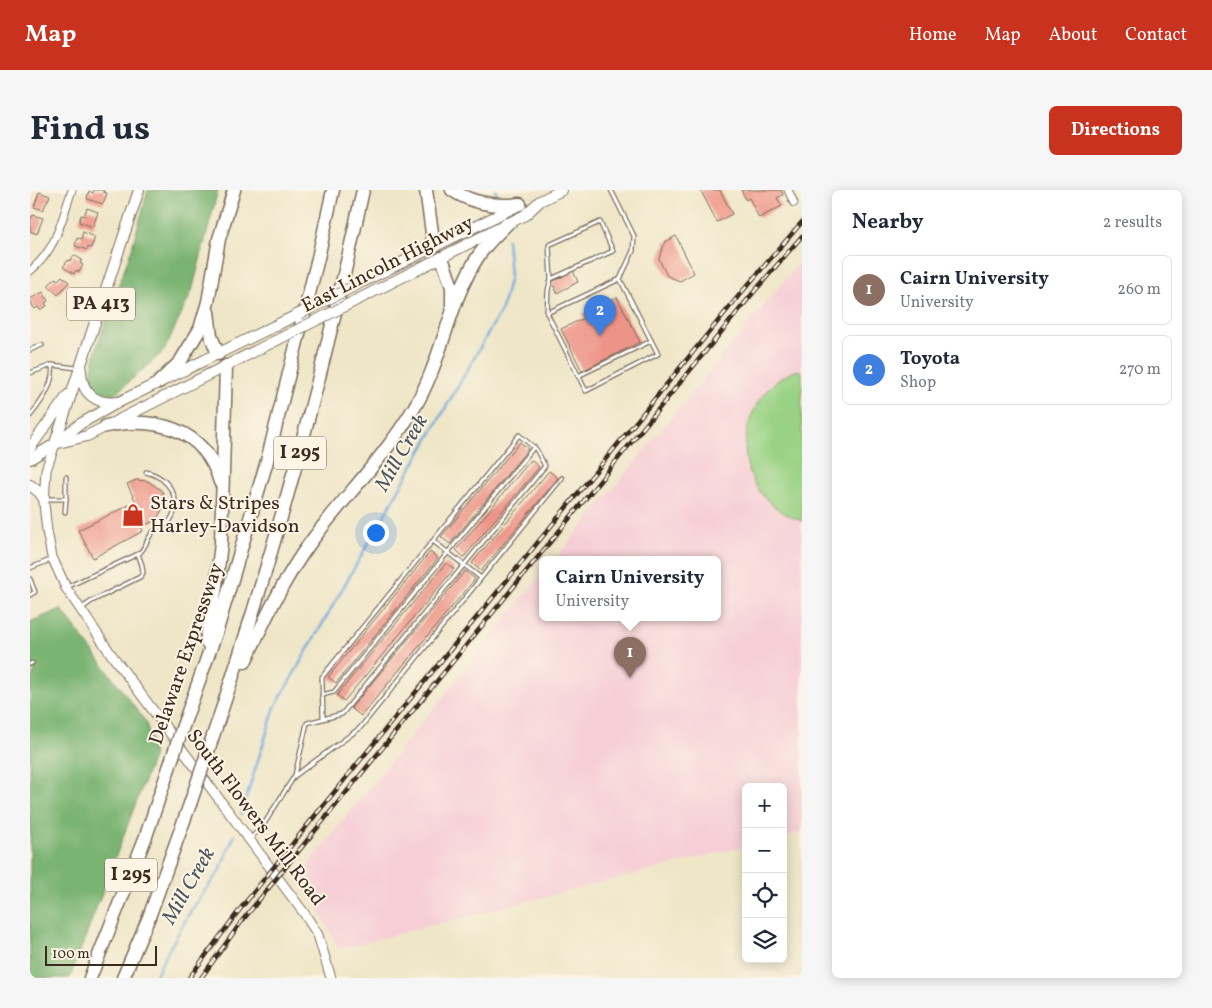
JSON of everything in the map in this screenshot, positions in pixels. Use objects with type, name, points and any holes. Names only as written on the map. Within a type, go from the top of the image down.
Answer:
[{"type":"highway","points":[[159,382],[187,351],[200,329],[208,302],[219,240],[234,190]]},
{"type":"highway","name":"Delaware Expressway","points":[[90,978],[146,836],[200,673],[217,630],[267,461],[318,258],[333,190]]},
{"type":"highway","name":"I 295","points":[[123,978],[149,917],[190,804],[246,635],[294,476],[326,354],[363,190]]},
{"type":"highway","points":[[426,190],[434,246]]},
{"type":"highway","points":[[452,190],[471,200],[488,205],[505,206],[520,204]]},
{"type":"highway","points":[[221,712],[266,616],[288,577],[310,543],[384,453],[415,408],[431,376],[467,277],[479,254],[507,224]]},
{"type":"highway","points":[[442,258],[452,287],[452,316]]},
{"type":"highway","points":[[208,302],[210,328],[218,354]]},
{"type":"highway","points":[[200,673],[219,565],[223,494],[226,366]]},
{"type":"highway","points":[[106,426],[131,422],[152,423],[184,434],[207,454],[216,471],[223,494]]},
{"type":"main road","name":"PA 413","points":[[55,444],[139,190]]},
{"type":"main road","points":[[540,201],[562,190]]},
{"type":"main road","name":"East Lincoln Highway","points":[[55,444],[80,424],[159,382],[520,204],[540,201]]},
{"type":"main road","name":"East Lincoln Highway","points":[[55,444],[86,436],[442,258],[524,216],[540,201]]},
{"type":"main road","points":[[434,246],[442,258]]},
{"type":"main road","points":[[218,354],[226,366]]},
{"type":"main road","points":[[81,368],[85,389],[93,398],[105,402],[120,402]]},
{"type":"main road","points":[[30,448],[76,381]]},
{"type":"main road","points":[[30,459],[55,444]]},
{"type":"main road","name":"South Flowers Mill Road","points":[[55,444],[46,470],[44,499],[47,531],[53,559],[66,588],[248,840],[310,922],[318,935],[331,978]]},
{"type":"main road","points":[[30,485],[44,499]]},
{"type":"street","points":[[30,270],[41,262],[58,234],[72,190]]},
{"type":"street","points":[[788,190],[794,203]]},
{"type":"lane","points":[[547,313],[620,279],[633,251],[634,236],[611,190]]},
{"type":"lane","points":[[551,279],[613,251],[600,222],[549,245],[551,279],[548,290],[547,313],[586,391],[658,354],[620,279]]},
{"type":"lane","points":[[578,376],[651,341]]},
{"type":"lane","points":[[30,350],[42,345]]},
{"type":"lane","points":[[30,416],[46,392],[53,371],[52,365]]},
{"type":"lane","points":[[30,373],[52,365],[81,368]]},
{"type":"lane","points":[[296,775],[307,723],[323,719],[342,714],[545,466],[534,447],[519,435],[322,677],[323,719]]},
{"type":"lane","points":[[322,695],[334,692],[534,447]]},
{"type":"lane","points":[[66,588],[138,554],[154,531],[168,523],[174,510],[174,497],[170,485],[160,476],[146,472]]},
{"type":"lane","points":[[66,477],[66,512]]},
{"type":"lane","points":[[248,840],[264,824],[296,775],[360,728],[562,478]]},
{"type":"lane","points":[[44,499],[66,498]]},
{"type":"lane","points":[[433,541],[481,578]]},
{"type":"lane","points":[[80,609],[140,577],[143,573],[138,554]]},
{"type":"lane","points":[[30,568],[53,559]]},
{"type":"lane","points":[[30,579],[35,592],[30,595]]},
{"type":"shaded area","points":[[802,259],[802,832],[787,836],[787,783],[742,783],[742,847],[339,949],[300,874],[539,578],[539,621],[721,621],[721,556],[557,556]]},
{"type":"green space","points":[[148,190],[218,190],[192,291],[164,351],[114,395],[98,390],[90,380],[97,346],[132,248]]},
{"type":"green space","points":[[799,370],[802,372],[802,521],[784,513],[770,503],[758,490],[750,475],[746,459],[745,442],[756,406],[764,394],[779,379]]},
{"type":"green space","points":[[61,609],[146,722],[154,755],[70,978],[30,978],[30,682],[35,671],[30,663],[30,622]]},
{"type":"building","points":[[94,190],[104,190],[103,192],[107,193],[103,204],[87,199],[89,191],[93,193]]},
{"type":"building","points":[[720,190],[732,214],[717,222],[701,191]]},
{"type":"building","points":[[741,190],[781,190],[783,195],[777,198],[782,206],[759,218],[749,198],[746,200]]},
{"type":"building","points":[[39,192],[50,196],[43,210],[34,207]]},
{"type":"building","points":[[87,208],[98,212],[93,227],[79,222],[81,215],[84,216]]},
{"type":"building","points":[[33,215],[43,218],[37,234],[30,231],[30,218]]},
{"type":"building","points":[[83,232],[95,237],[91,248],[88,247],[87,250],[75,246],[77,238],[81,239]]},
{"type":"building","points":[[676,236],[694,273],[680,281],[667,276],[659,259],[665,242]]},
{"type":"building","points":[[74,255],[82,260],[80,263],[83,265],[79,272],[76,270],[74,274],[63,267]]},
{"type":"building","points":[[573,271],[578,282],[557,293],[552,282]]},
{"type":"building","points":[[62,276],[69,282],[58,295],[48,286],[55,278],[58,280]]},
{"type":"building","points":[[43,292],[48,301],[45,303],[47,306],[40,310],[38,307],[34,309],[30,299]]},
{"type":"building","points":[[617,297],[640,342],[582,371],[561,329],[584,318],[582,314]]},
{"type":"building","points":[[520,442],[528,449],[450,544],[441,537]]},
{"type":"building","points":[[531,460],[539,467],[464,557],[456,550]]},
{"type":"building","points":[[549,471],[558,478],[481,571],[472,563]]},
{"type":"building","name":"Stars & Stripes Harley-Davidson","points":[[136,480],[148,481],[161,490],[164,494],[162,510],[156,520],[141,527],[143,531],[93,558],[78,530],[136,502],[127,484]]},
{"type":"building","points":[[430,552],[438,558],[336,683],[328,677]]},
{"type":"building","points":[[446,563],[454,569],[344,701],[337,695]]},
{"type":"building","points":[[465,571],[475,579],[361,716],[351,708]]},
{"type":"waterway","name":"Mill Creek","points":[[495,190],[497,194]]},
{"type":"waterway","name":"Mill Creek","points":[[241,814],[275,707],[502,309],[510,276],[507,239]]},
{"type":"waterway","name":"Mill Creek","points":[[155,978],[190,912],[220,870],[234,836]]},
{"type":"railway","points":[[189,978],[241,908],[318,812],[741,293],[802,222]]},
{"type":"railway","points":[[201,978],[242,921],[292,859],[753,293],[802,236]]},
{"type":"place","name":"Toyota","points":[[600,336]]},
{"type":"place","name":"Stars & Stripes Harley-Davidson","points":[[133,515]]},
{"type":"place","name":"Cairn University","points":[[630,678]]}]
